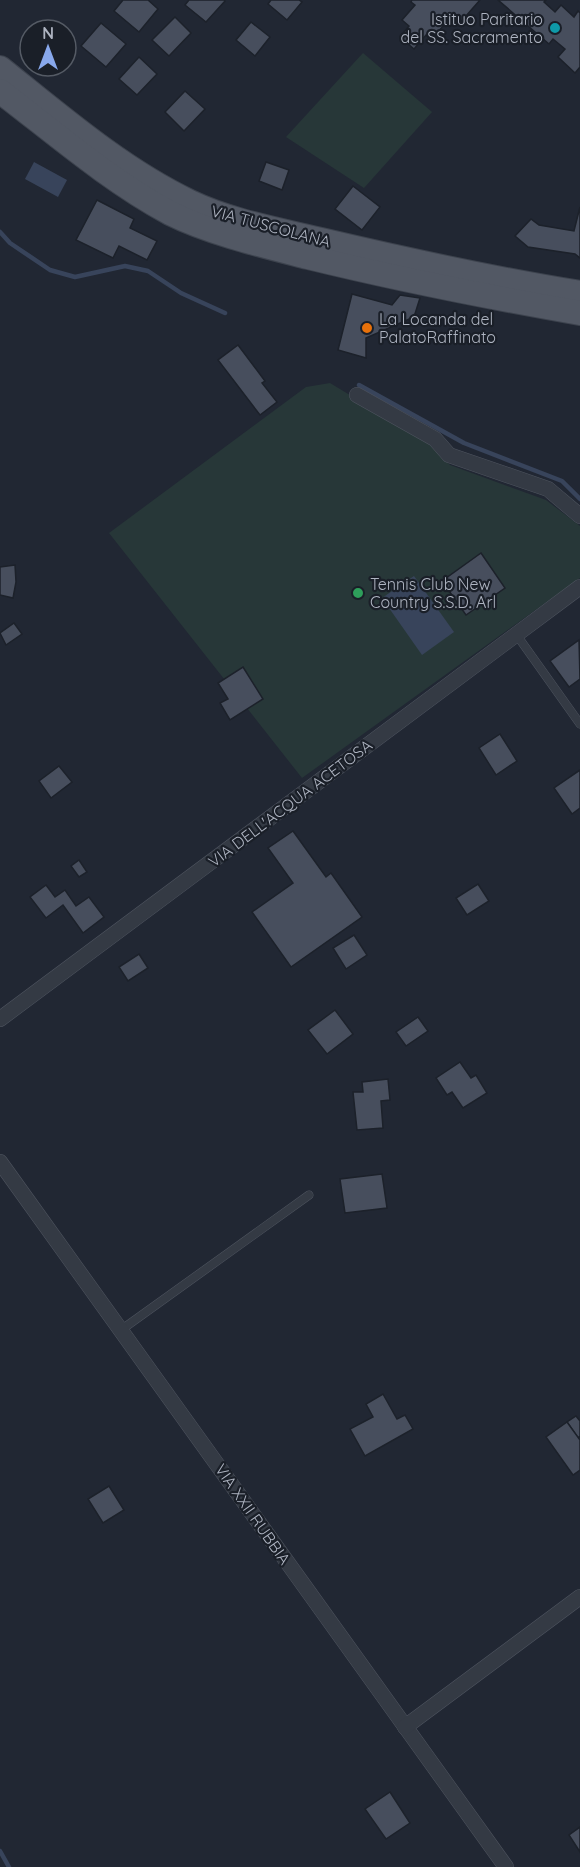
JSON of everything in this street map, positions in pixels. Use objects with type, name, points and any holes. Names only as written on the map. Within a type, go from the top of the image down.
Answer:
[{"type":"main road","name":"VIA TUSCOLANA","points":[[0,68],[129,166],[167,190],[216,213],[445,269],[580,293]]},
{"type":"main road","name":"VIA TUSCOLANA","points":[[0,91],[115,178],[147,200],[188,221],[279,250],[336,264],[438,287],[580,314]]},
{"type":"street","points":[[357,395],[435,439],[449,455],[548,489],[580,516]]},
{"type":"street","name":"VIA DELL'ACQUA ACETOSA","points":[[0,1019],[580,587]]},
{"type":"street","name":"VIA XXII RUBBIA","points":[[0,1162],[506,1867]]},
{"type":"street","points":[[405,1727],[580,1597]]},
{"type":"lane","points":[[516,634],[580,724]]},
{"type":"lane","points":[[121,1330],[309,1195]]},
{"type":"shaded area","points":[[363,53],[432,112],[364,188],[286,137]]},
{"type":"shaded area","name":"Tennis Club New Country S.S.D. Arl","points":[[330,383],[426,441],[450,465],[546,500],[580,526],[580,578],[302,778],[109,533],[306,387]]},
{"type":"water","points":[[34,162],[67,180],[58,197],[25,179]]},
{"type":"water","points":[[414,576],[454,632],[422,655],[382,598]]},
{"type":"building","points":[[123,0],[148,0],[158,9],[139,32],[114,11]]},
{"type":"building","points":[[189,0],[225,1],[206,22],[185,5]]},
{"type":"building","points":[[271,0],[299,0],[302,2],[287,20],[268,4]]},
{"type":"building","name":"Istituo Paritario del SS. Sacramento","points":[[412,0],[480,0],[458,25],[450,18],[431,40],[426,35],[414,49],[400,37],[409,26],[402,20],[415,5],[411,2]]},
{"type":"building","name":"Istituo Paritario del SS. Sacramento","points":[[498,0],[546,0],[544,2],[555,12],[561,5],[574,17],[578,11],[580,13],[580,67],[575,73],[558,57],[565,49],[553,39],[549,44]]},
{"type":"building","points":[[175,17],[191,33],[169,56],[152,40]]},
{"type":"building","points":[[251,22],[270,37],[255,56],[236,40]]},
{"type":"building","points":[[101,23],[126,44],[106,67],[81,46]]},
{"type":"building","points":[[139,57],[157,74],[137,95],[119,79]]},
{"type":"building","points":[[185,91],[205,109],[184,131],[165,112]]},
{"type":"building","points":[[266,162],[289,170],[282,190],[259,181]]},
{"type":"building","points":[[353,186],[380,207],[362,230],[335,209]]},
{"type":"building","points":[[97,200],[134,219],[130,228],[157,241],[147,260],[119,246],[113,258],[76,240]]},
{"type":"building","points":[[580,207],[580,258],[575,254],[528,247],[515,236],[531,219],[539,225],[574,231]]},
{"type":"building","name":"La Locanda del PalatoRaffinato","points":[[352,294],[392,305],[400,295],[420,298],[414,317],[366,338],[366,358],[338,350]]},
{"type":"building","points":[[238,345],[265,381],[262,383],[277,402],[260,415],[218,360]]},
{"type":"building","points":[[481,553],[505,588],[466,615],[442,581]]},
{"type":"building","points":[[15,565],[16,582],[13,598],[0,595],[0,567]]},
{"type":"building","points":[[14,623],[22,634],[6,645],[0,633]]},
{"type":"building","points":[[579,640],[580,679],[569,687],[550,661]]},
{"type":"building","points":[[243,667],[263,699],[230,720],[220,703],[228,699],[218,683]]},
{"type":"building","points":[[500,734],[517,761],[496,775],[479,748]]},
{"type":"building","points":[[59,766],[72,782],[51,798],[39,781]]},
{"type":"building","points":[[580,770],[580,808],[572,814],[554,788]]},
{"type":"building","points":[[293,831],[326,877],[331,873],[362,917],[291,967],[252,912],[293,883],[268,848]]},
{"type":"building","points":[[79,860],[87,872],[79,877],[71,866]]},
{"type":"building","points":[[478,884],[489,901],[467,915],[456,898]]},
{"type":"building","points":[[46,885],[55,897],[65,890],[76,906],[89,897],[104,917],[83,933],[63,905],[46,918],[30,897]]},
{"type":"building","points":[[354,935],[367,955],[346,969],[333,948]]},
{"type":"building","points":[[139,954],[148,968],[128,981],[119,967]]},
{"type":"building","points":[[335,1010],[353,1034],[327,1054],[308,1030]]},
{"type":"building","points":[[418,1017],[428,1031],[406,1046],[396,1032]]},
{"type":"building","points":[[460,1062],[471,1078],[476,1075],[487,1093],[463,1108],[452,1092],[447,1095],[436,1078]]},
{"type":"building","points":[[388,1079],[390,1100],[381,1101],[383,1128],[357,1130],[353,1092],[363,1092],[362,1082]]},
{"type":"building","points":[[382,1174],[387,1208],[345,1213],[340,1179]]},
{"type":"building","points":[[383,1394],[397,1419],[405,1415],[413,1429],[365,1456],[350,1429],[373,1417],[366,1404]]},
{"type":"building","points":[[576,1416],[580,1421],[578,1438],[567,1422]]},
{"type":"building","points":[[567,1422],[580,1440],[580,1470],[573,1475],[546,1437]]},
{"type":"building","points":[[109,1486],[124,1510],[103,1523],[88,1499]]},
{"type":"building","points":[[390,1792],[410,1823],[386,1839],[365,1809]]},
{"type":"building","points":[[580,1827],[580,1852],[569,1835]]},
{"type":"waterway","points":[[0,232],[10,243],[50,270],[75,277],[125,266],[148,271],[181,293],[225,313]]},
{"type":"waterway","points":[[359,385],[464,443],[562,481],[580,499]]},
{"type":"waterway","points":[[0,1851],[9,1867]]},
{"type":"place","name":"Istituo Paritario del SS. Sacramento","points":[[555,28]]},
{"type":"place","name":"La Locanda del PalatoRaffinato","points":[[367,328]]},
{"type":"place","name":"Tennis Club New Country S.S.D. Arl","points":[[358,593]]}]
